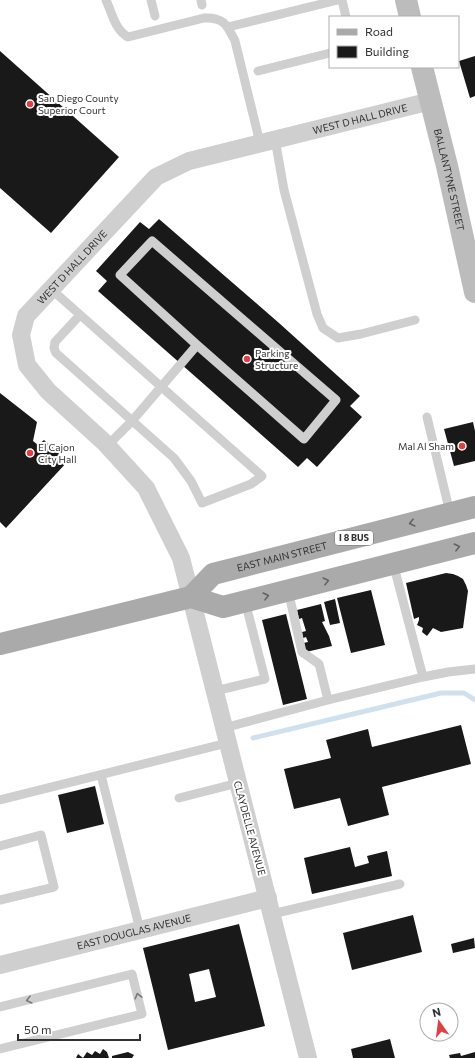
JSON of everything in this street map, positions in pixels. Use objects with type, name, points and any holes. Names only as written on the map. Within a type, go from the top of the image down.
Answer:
[{"type":"main road","points":[[406,0],[410,16]]},
{"type":"main road","name":"BALLANTYNE STREET","points":[[422,68],[447,166],[475,292]]},
{"type":"main road","name":"EAST MAIN STREET","points":[[191,597],[213,574],[475,507]]},
{"type":"main road","points":[[0,644],[191,597],[223,607],[475,543]]},
{"type":"street","name":"WEST D HALL DRIVE","points":[[191,597],[181,558],[146,488],[108,446],[48,391],[27,365],[21,335],[26,316],[156,177],[189,160],[431,101]]},
{"type":"street","name":"CLAYDELLE AVENUE","points":[[191,597],[308,1058]]},
{"type":"street","name":"EAST DOUGLAS AVENUE","points":[[0,965],[140,930],[270,906]]},
{"type":"lane","points":[[106,0],[116,24],[123,34],[128,37],[204,18],[219,20],[228,27],[236,41],[284,190],[317,314],[323,328],[338,338],[361,334],[415,320]]},
{"type":"lane","points":[[151,0],[155,16]]},
{"type":"lane","points":[[228,27],[338,0]]},
{"type":"lane","points":[[342,0],[346,16]]},
{"type":"lane","points":[[258,71],[329,53]]},
{"type":"lane","points":[[152,241],[336,400],[304,439],[197,345],[120,275],[152,241]]},
{"type":"lane","points":[[51,289],[262,476],[251,484],[202,503],[191,481],[174,458],[56,353],[54,348],[55,342],[80,315]]},
{"type":"lane","points":[[108,446],[132,421],[197,345]]},
{"type":"lane","points":[[427,417],[450,514]]},
{"type":"lane","points":[[394,564],[423,677]]},
{"type":"lane","points":[[288,590],[302,652],[319,664],[328,700]]},
{"type":"lane","points":[[215,691],[265,679],[245,601]]},
{"type":"lane","points":[[0,800],[101,775],[226,735],[328,700],[423,677],[475,669]]},
{"type":"lane","points":[[101,775],[140,930]]},
{"type":"lane","points":[[179,798],[238,783]]},
{"type":"lane","points":[[0,846],[41,835],[54,887],[0,900]]},
{"type":"lane","points":[[270,906],[400,884]]},
{"type":"lane","points":[[0,1007],[132,974],[142,1014],[0,1049]]},
{"type":"building","name":"San Diego County Superior Court","points":[[0,51],[119,157],[51,233],[0,188]]},
{"type":"building","points":[[475,56],[475,96],[470,98],[459,61]]},
{"type":"building","name":"Parking Structure","points":[[159,219],[279,323],[360,396],[350,406],[362,417],[317,467],[307,458],[298,467],[98,291],[107,281],[96,271],[140,222],[149,229]]},
{"type":"building","name":"El Cajon City Hall","points":[[0,393],[37,422],[33,441],[38,445],[44,440],[68,461],[6,528],[0,522]]},
{"type":"building","name":"Mal Al Sham","points":[[473,422],[475,431],[475,461],[454,466],[444,429]]},
{"type":"building","points":[[446,573],[453,574],[463,579],[468,591],[463,628],[441,632],[433,628],[427,636],[422,632],[423,628],[417,625],[419,617],[414,619],[406,583]]},
{"type":"building","points":[[371,590],[385,645],[351,653],[337,598]]},
{"type":"building","points":[[335,599],[340,623],[330,625],[324,602]]},
{"type":"building","points":[[321,604],[325,621],[322,622],[332,646],[306,652],[303,643],[308,642],[306,637],[303,638],[302,632],[306,631],[302,618],[299,619],[297,610]]},
{"type":"building","points":[[286,614],[307,699],[283,705],[262,620]]},
{"type":"building","points":[[461,725],[471,764],[382,787],[389,815],[348,826],[340,798],[294,809],[284,769],[331,758],[326,740],[368,729],[372,747]]},
{"type":"building","points":[[95,786],[104,824],[67,833],[58,795]]},
{"type":"building","points":[[350,847],[355,867],[369,863],[367,856],[387,851],[392,876],[312,894],[304,858]]},
{"type":"building","points":[[413,915],[422,952],[352,970],[343,933]]},
{"type":"building","points":[[239,924],[265,1026],[168,1050],[143,948]],"holes":[[[209,969],[216,997],[195,1002],[189,974]]]},
{"type":"building","points":[[474,938],[475,948],[453,953],[451,944]]},
{"type":"building","points":[[390,1039],[395,1058],[353,1058],[351,1049]]},
{"type":"building","points":[[103,1049],[107,1052],[109,1058],[83,1058],[87,1052],[92,1055],[95,1051],[100,1054]]},
{"type":"building","points":[[128,1052],[134,1055],[132,1058],[112,1058],[112,1056]]},
{"type":"building","points":[[475,1052],[475,1058],[450,1058],[449,1055],[460,1053],[461,1056]]},
{"type":"building","points":[[78,1054],[83,1058],[76,1058]]},
{"type":"waterway","points":[[253,738],[441,693],[464,693],[475,700]]},
{"type":"place","name":"San Diego County Superior Court","points":[[30,104]]},
{"type":"place","name":"Parking Structure","points":[[247,359]]},
{"type":"place","name":"Mal Al Sham","points":[[462,446]]},
{"type":"place","name":"El Cajon City Hall","points":[[30,453]]}]
